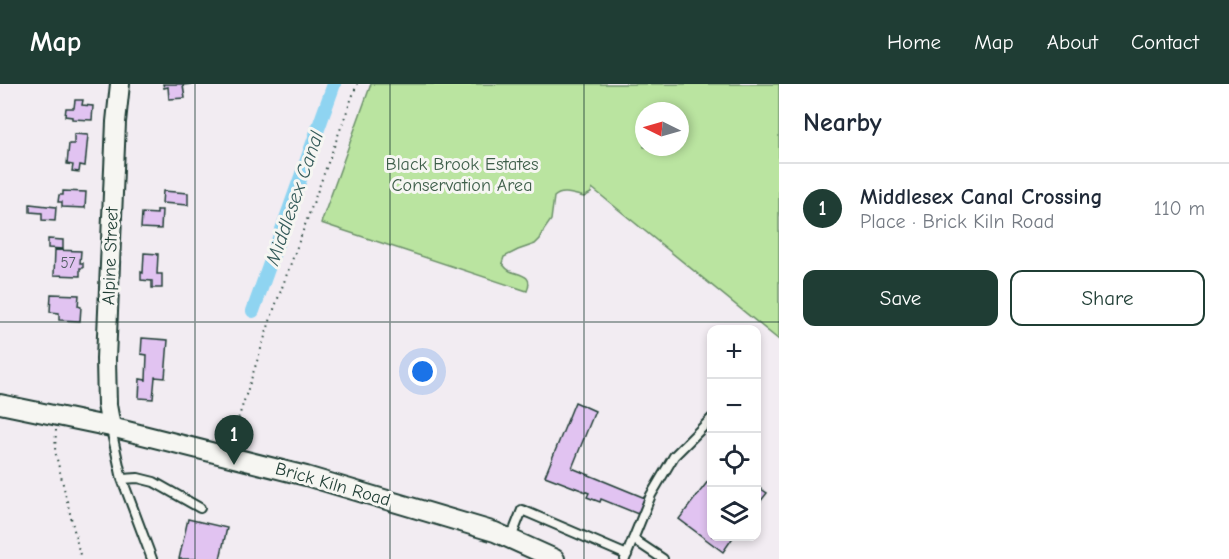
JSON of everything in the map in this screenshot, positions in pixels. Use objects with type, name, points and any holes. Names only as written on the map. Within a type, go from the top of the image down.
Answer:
[{"type":"street","name":"Alpine Street","points":[[111,427],[107,405],[107,336],[120,84]]},
{"type":"street","name":"Brick Kiln Road","points":[[0,404],[111,427],[227,455],[361,492],[495,532],[555,559]]},
{"type":"lane","points":[[511,539],[522,510],[626,557],[651,495],[674,456],[707,422]]},
{"type":"lane","points":[[111,427],[122,479],[152,559]]},
{"type":"lane","points":[[122,479],[138,478],[154,482],[200,508]]},
{"type":"lane","points":[[633,539],[663,559]]},
{"type":"path","points":[[227,455],[273,312],[357,84]]},
{"type":"path","points":[[56,416],[55,451],[81,559]]},
{"type":"green space","name":"Black Brook Estates Conservation Area","points":[[371,84],[779,84],[779,340],[592,188],[591,193],[584,197],[561,193],[554,197],[551,220],[540,239],[535,244],[504,257],[502,263],[507,269],[525,276],[529,282],[527,291],[321,223]]},
{"type":"building","points":[[163,84],[192,84],[183,85],[185,98],[169,99],[168,87],[164,88]]},
{"type":"building","points":[[75,100],[83,100],[82,105],[93,106],[92,120],[72,119],[72,117],[65,116],[66,108],[74,108]]},
{"type":"building","points":[[74,134],[88,135],[85,166],[80,165],[79,172],[72,171],[73,165],[67,164],[69,144],[74,144]]},
{"type":"building","points":[[63,191],[86,192],[85,208],[62,207],[62,202],[58,202],[59,195],[63,195]]},
{"type":"building","points":[[163,191],[188,193],[188,205],[162,203]]},
{"type":"building","points":[[30,204],[56,207],[55,221],[42,220],[42,213],[30,212]]},
{"type":"building","points":[[157,210],[162,210],[161,229],[141,228],[142,213],[157,214]]},
{"type":"building","points":[[48,239],[63,240],[63,249],[48,248]]},
{"type":"building","points":[[55,250],[81,251],[80,263],[83,263],[83,268],[80,268],[80,276],[54,275]]},
{"type":"building","points":[[144,253],[158,254],[157,274],[162,274],[162,288],[152,288],[152,281],[141,280]]},
{"type":"building","points":[[51,294],[79,295],[80,321],[59,320],[59,313],[50,312]]},
{"type":"building","points":[[142,338],[168,340],[165,378],[155,377],[153,399],[139,398],[140,379],[146,380],[147,355],[141,354]]},
{"type":"building","points":[[575,402],[595,411],[572,468],[645,498],[638,514],[601,499],[600,502],[587,497],[589,493],[545,476]]},
{"type":"building","points":[[707,483],[707,540],[679,519]]},
{"type":"building","points":[[761,489],[767,493],[761,501]]},
{"type":"building","points":[[188,519],[227,528],[220,559],[179,559]]},
{"type":"building","points":[[708,541],[731,541],[723,552]]},
{"type":"waterway","name":"Middlesex Canal","points":[[253,311],[334,84]]},
{"type":"place","name":"Middlesex Canal Crossing","points":[[234,465]]}]
